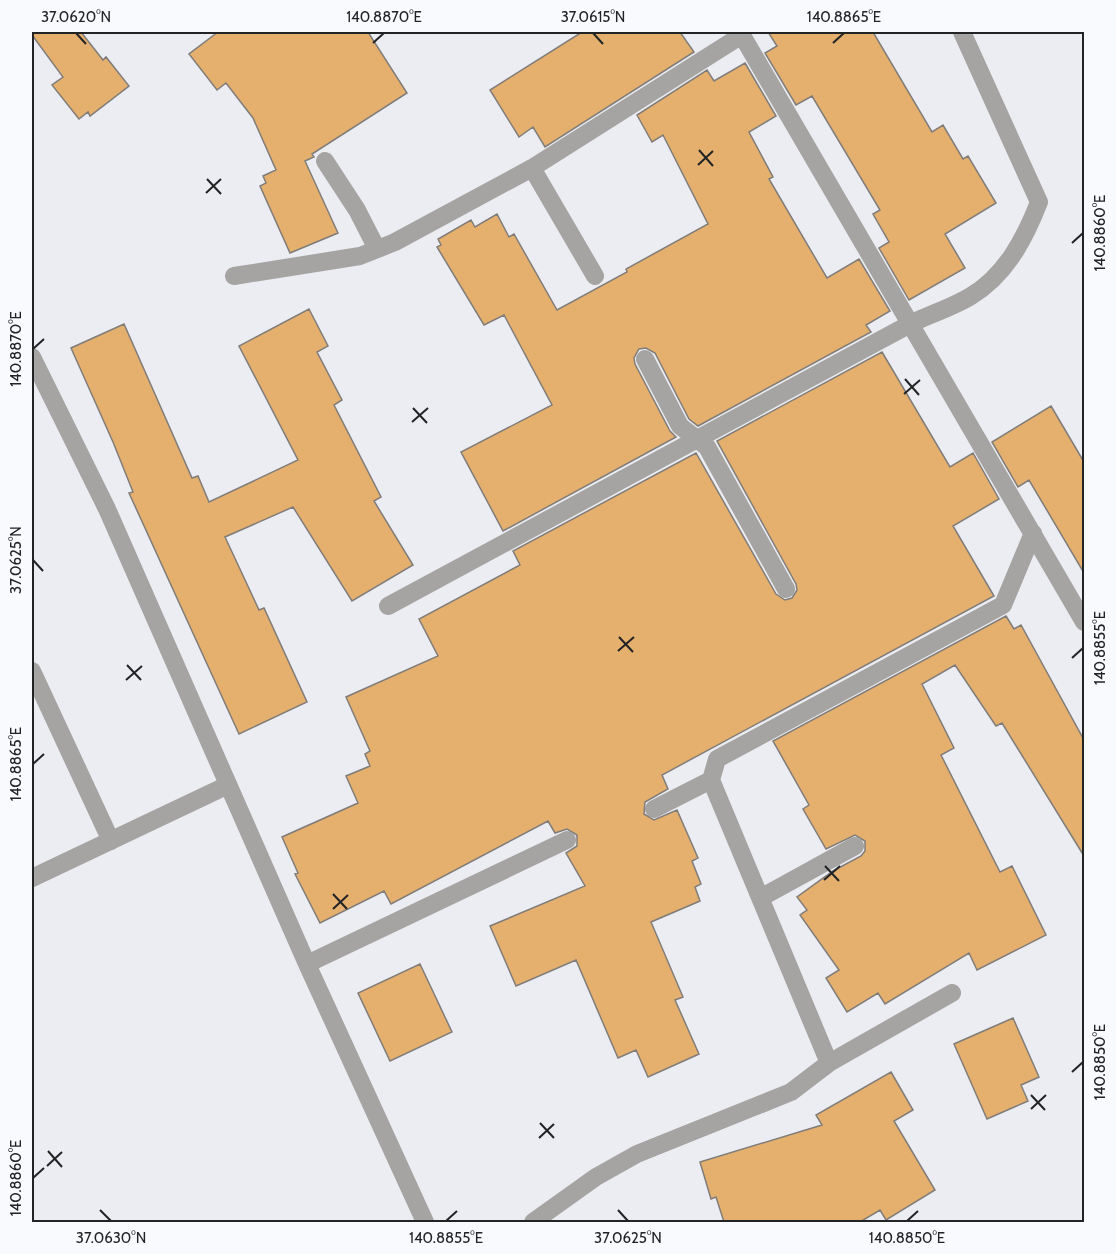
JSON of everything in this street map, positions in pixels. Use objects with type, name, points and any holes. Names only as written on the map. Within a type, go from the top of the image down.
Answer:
[{"type":"street","points":[[388,606],[912,323],[973,295],[1009,262],[1027,234],[1040,202],[962,32]]},
{"type":"street","points":[[234,276],[317,265],[360,256],[377,249],[532,168],[741,34],[912,323],[1084,622]]},
{"type":"street","points":[[325,161],[357,210],[377,249]]},
{"type":"street","points":[[532,168],[595,276]]},
{"type":"street","points":[[645,358],[680,426],[707,447],[786,589]]},
{"type":"street","points":[[34,369],[107,509],[307,964],[425,1222]]},
{"type":"street","points":[[829,1063],[711,780],[717,759],[1003,605],[1033,533]]},
{"type":"street","points":[[32,670],[111,841]]},
{"type":"street","points":[[654,809],[711,780]]},
{"type":"street","points":[[32,878],[228,785]]},
{"type":"street","points":[[307,964],[567,840]]},
{"type":"street","points":[[760,898],[855,846]]},
{"type":"street","points":[[533,1222],[596,1177],[637,1154],[791,1092],[829,1063],[952,993]]},
{"type":"building","points":[[32,32],[81,32],[103,60],[106,57],[129,86],[90,116],[88,112],[79,119],[52,85],[63,77]]},
{"type":"building","points":[[218,32],[368,32],[407,93],[312,154],[314,157],[305,161],[338,233],[290,253],[260,186],[266,183],[263,176],[276,170],[253,118],[226,83],[217,90],[189,54]]},
{"type":"building","points":[[582,32],[680,32],[694,52],[545,147],[533,127],[519,137],[490,90]]},
{"type":"building","points":[[768,32],[873,32],[932,132],[943,125],[963,159],[968,156],[996,203],[945,234],[965,268],[909,300],[879,248],[889,242],[873,214],[880,210],[812,96],[796,105],[765,53],[777,46]]},
{"type":"building","points":[[745,63],[776,116],[749,132],[773,177],[769,179],[827,278],[859,259],[890,311],[866,325],[871,332],[698,426],[689,419],[655,353],[646,348],[639,349],[634,358],[635,364],[670,431],[676,437],[503,531],[461,452],[552,405],[504,315],[484,325],[437,247],[441,245],[438,239],[471,220],[475,227],[497,214],[509,237],[514,234],[557,310],[627,272],[626,269],[708,224],[663,135],[652,142],[637,115],[707,70],[714,81]]},
{"type":"building","points":[[309,309],[328,346],[317,352],[342,400],[334,405],[381,497],[374,501],[413,565],[352,601],[293,507],[225,537],[259,610],[264,608],[307,702],[239,734],[129,493],[133,492],[71,348],[124,324],[192,478],[198,476],[209,502],[298,460],[239,346]]},
{"type":"building","points":[[882,352],[950,467],[973,453],[999,499],[953,526],[994,596],[662,775],[668,789],[645,802],[644,814],[654,820],[677,810],[698,858],[692,861],[701,884],[695,887],[700,901],[651,922],[683,997],[675,1000],[699,1054],[648,1077],[636,1050],[618,1058],[576,960],[516,986],[490,926],[585,886],[566,853],[577,846],[577,835],[567,829],[555,833],[548,821],[391,904],[384,891],[320,923],[295,874],[298,873],[282,837],[358,803],[346,776],[370,766],[365,754],[370,751],[346,697],[438,656],[419,619],[520,565],[513,551],[696,453],[776,594],[785,600],[792,598],[797,590],[796,584],[717,441]]},
{"type":"building","points":[[1051,406],[1084,462],[1084,573],[1029,480],[1018,487],[992,442]]},
{"type":"building","points":[[1006,616],[1014,629],[1021,625],[1084,740],[1084,856],[1002,723],[996,726],[955,665],[922,684],[954,748],[941,755],[1000,872],[1012,866],[1046,935],[977,970],[969,953],[885,1004],[878,993],[847,1012],[826,978],[839,970],[800,915],[807,910],[797,897],[833,871],[861,856],[865,851],[865,841],[855,835],[826,849],[803,809],[809,805],[773,741]]},
{"type":"building","points":[[420,964],[452,1032],[390,1061],[358,993]]},
{"type":"building","points":[[1013,1018],[1039,1077],[1021,1085],[1028,1101],[987,1119],[954,1044]]},
{"type":"building","points":[[891,1072],[913,1110],[894,1121],[935,1190],[886,1220],[880,1210],[860,1222],[724,1222],[716,1197],[711,1199],[700,1162],[822,1125],[816,1115]]}]
